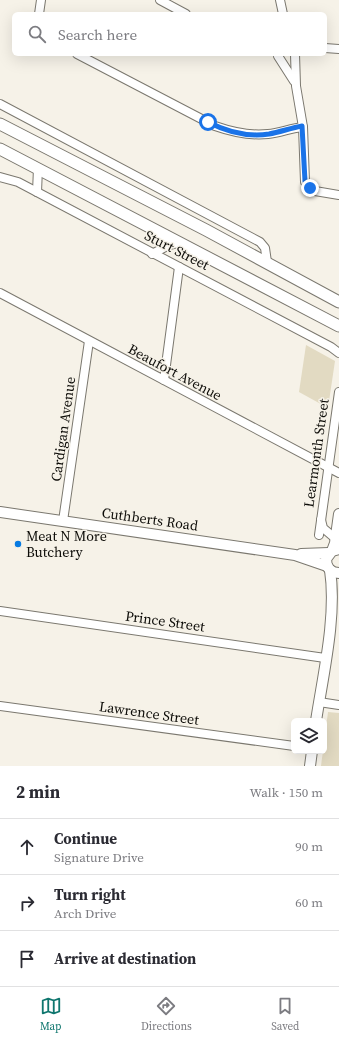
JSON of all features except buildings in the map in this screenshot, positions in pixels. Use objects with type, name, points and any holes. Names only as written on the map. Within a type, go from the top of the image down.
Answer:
[{"type":"main road","points":[[0,124],[267,262],[339,302]]},
{"type":"main road","name":"Sturt Street","points":[[0,149],[339,326]]},
{"type":"street","points":[[39,12],[41,0]]},
{"type":"street","points":[[160,0],[182,12]]},
{"type":"street","points":[[280,0],[283,12]]},
{"type":"street","points":[[327,48],[339,49]]},
{"type":"street","points":[[81,56],[215,126],[229,131],[247,134],[268,134],[302,126]]},
{"type":"street","points":[[278,56],[296,86]]},
{"type":"street","points":[[281,56],[289,58],[292,56]]},
{"type":"street","points":[[295,56],[296,86],[302,126],[306,183],[316,192],[339,195]]},
{"type":"street","points":[[0,104],[260,242],[264,247],[267,262]]},
{"type":"street","points":[[37,192],[38,168]]},
{"type":"street","points":[[0,186],[3,178]]},
{"type":"street","name":"Sturt Street","points":[[3,178],[15,181],[37,192],[152,254],[331,347],[339,353]]},
{"type":"street","points":[[152,254],[178,242]]},
{"type":"street","points":[[164,380],[179,267]]},
{"type":"street","name":"Beaufort Avenue","points":[[0,293],[339,472]]},
{"type":"street","name":"Cardigan Avenue","points":[[63,521],[89,341]]},
{"type":"street","name":"Learmonth Street","points":[[319,535],[339,392]]},
{"type":"street","name":"Cuthberts Road","points":[[0,512],[295,555],[332,570]]},
{"type":"street","points":[[316,718],[330,622],[332,589],[332,570],[326,559],[333,551],[339,514]]},
{"type":"street","name":"Learmonth Street","points":[[321,518],[324,528],[336,539]]},
{"type":"street","name":"Cuthberts Road","points":[[295,555],[333,551]]},
{"type":"street","points":[[330,622],[339,589]]},
{"type":"street","name":"Prince Street","points":[[0,610],[325,658]]},
{"type":"street","points":[[319,702],[339,705]]},
{"type":"street","name":"Lawrence Street","points":[[0,706],[291,746]]},
{"type":"street","points":[[310,766],[312,754]]},
{"type":"shaded area","points":[[306,345],[335,361],[328,408],[299,392]]},
{"type":"shaded area","points":[[328,712],[339,713],[339,766],[321,766],[323,754],[327,754]]},
{"type":"place","name":"Meat N More Butchery","points":[[18,544]]},
{"type":"route","points":[[208,122],[229,131],[242,134],[268,134],[302,126],[304,174],[306,184],[310,188]]}]
